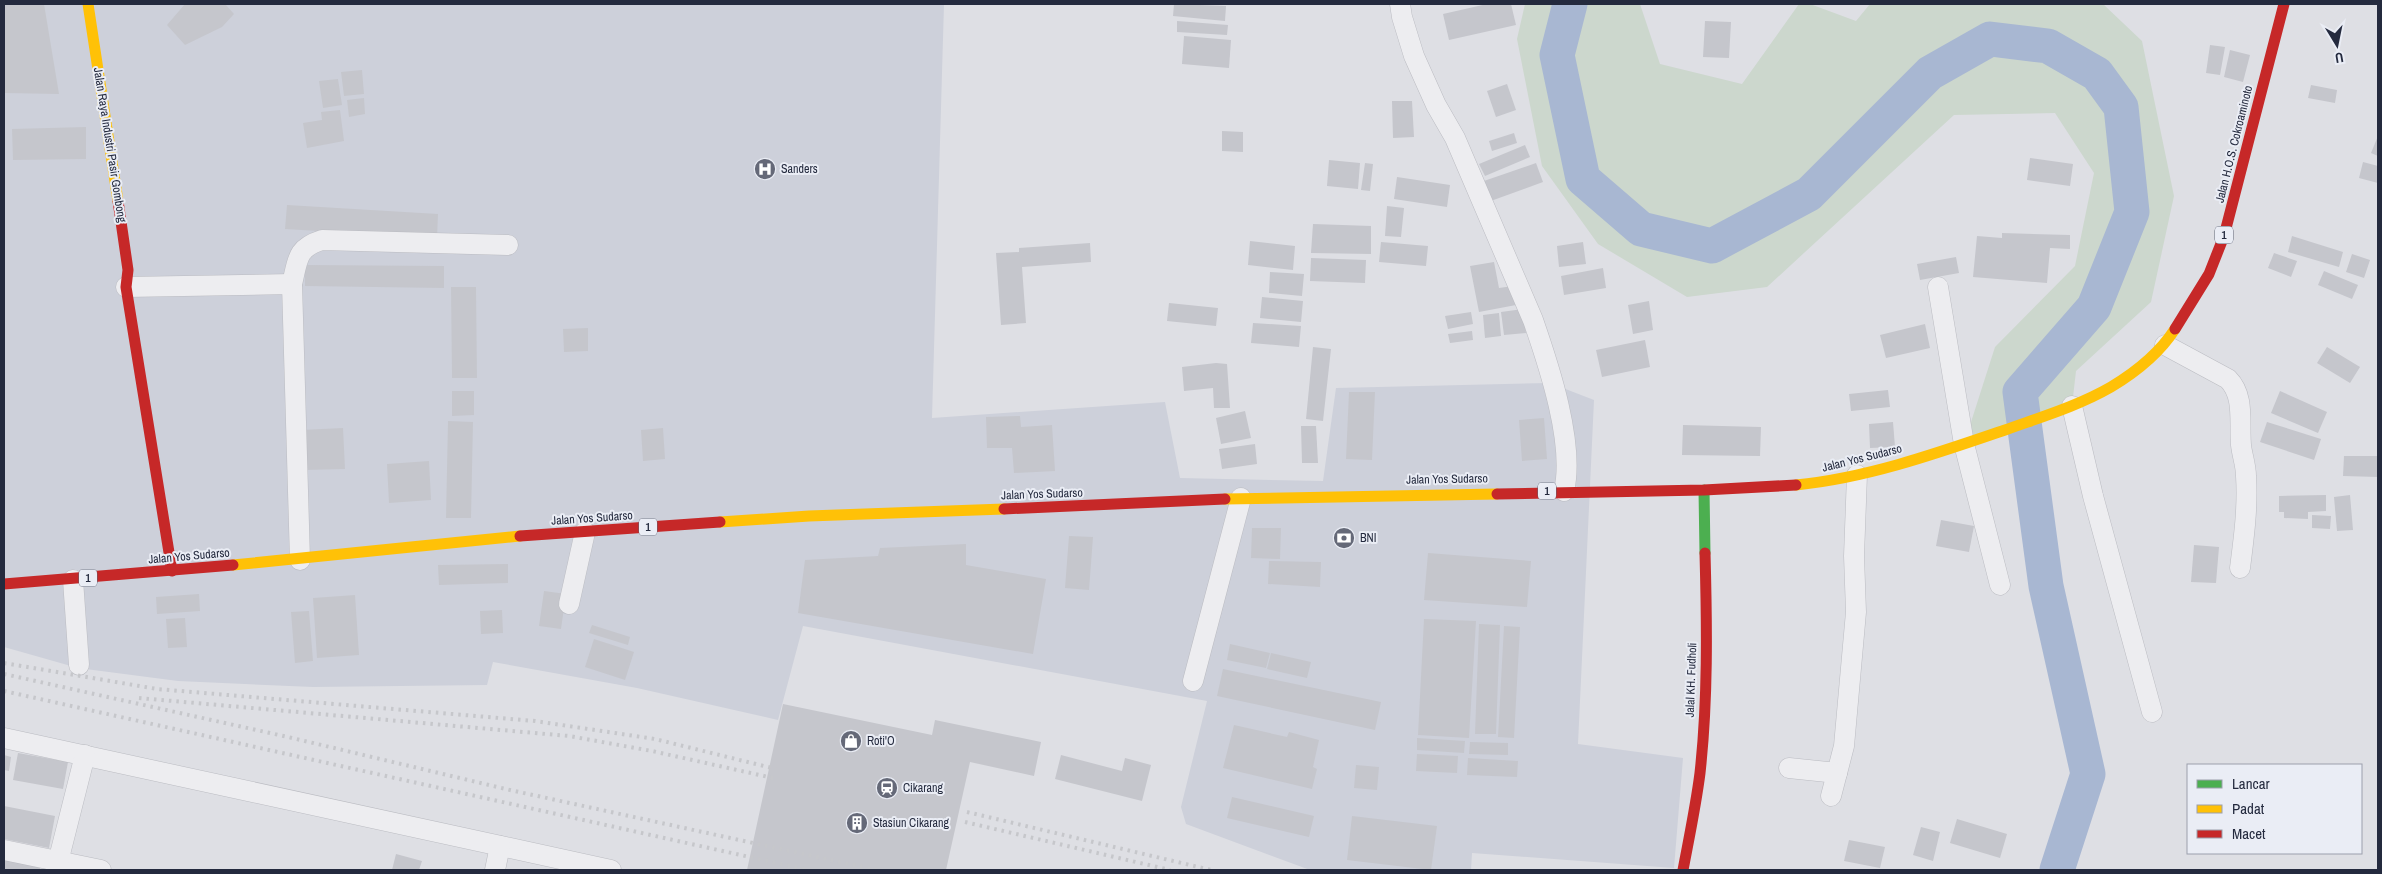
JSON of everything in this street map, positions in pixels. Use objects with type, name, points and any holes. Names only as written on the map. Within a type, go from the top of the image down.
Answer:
[{"type":"main road","name":"Jalan Raya Industri Pasir Gombong","points":[[88,4],[128,270],[126,287],[172,571]]},
{"type":"main road","name":"Jalan H.O.S. Cokroaminoto","points":[[2070,407],[2110,387],[2140,368],[2165,345],[2209,274],[2224,236],[2284,4]]},
{"type":"main road","name":"Jalan Raya Industri Pasir Gombong","points":[[114,253],[117,270],[126,287]]},
{"type":"main road","name":"Jalan Yos Sudarso","points":[[4,584],[73,580],[300,560],[497,538],[809,516],[1126,505],[1241,498],[1704,490],[1775,487],[1827,482],[1857,475],[1967,443],[2070,407]]},
{"type":"main road","name":"Jalal KH. Fudholi","points":[[1683,870],[1700,774],[1704,727],[1707,649],[1704,490]]},
{"type":"street","points":[[1400,4],[1414,56],[1436,105],[1455,138],[1533,320],[1543,348],[1559,408],[1566,464],[1564,491]]},
{"type":"street","points":[[300,560],[292,284],[299,254],[304,247],[322,240],[508,245]]},
{"type":"street","points":[[126,287],[292,284]]},
{"type":"street","points":[[1938,287],[1967,443],[2000,586]]},
{"type":"street","points":[[2165,345],[2228,378],[2236,387],[2239,398],[2241,446],[2247,489],[2247,514],[2240,568]]},
{"type":"street","points":[[2070,407],[2152,712]]},
{"type":"street","points":[[1831,796],[1844,746],[1856,612],[1857,475]]},
{"type":"street","points":[[1193,681],[1241,498]]},
{"type":"street","points":[[569,604],[586,532]]},
{"type":"street","points":[[73,580],[79,665]]},
{"type":"street","points":[[4,738],[611,870]]},
{"type":"street","points":[[57,866],[85,756]]},
{"type":"street","points":[[1789,768],[1837,773]]},
{"type":"street","points":[[495,870],[500,846]]},
{"type":"street","points":[[4,850],[57,866],[101,870]]},
{"type":"shaded area","points":[[4,4],[944,4],[932,418],[1165,402],[1180,478],[1323,481],[1336,388],[1550,383],[1594,400],[1578,744],[1683,758],[1674,868],[1472,853],[1471,870],[1310,870],[1186,824],[1181,807],[1207,701],[803,626],[778,720],[637,688],[493,662],[487,685],[313,687],[178,681],[78,668],[4,647]]},
{"type":"shaded area","points":[[1525,4],[1640,4],[1660,64],[1742,84],[1799,4],[1810,4],[1856,21],[1870,4],[2103,4],[2142,41],[2174,196],[2151,302],[2076,371],[2072,406],[1964,444],[1995,347],[2075,266],[2094,173],[2055,113],[1954,115],[1767,287],[1687,297],[1598,244],[1542,166],[1517,39]]},
{"type":"building","points":[[4,4],[44,4],[59,94],[4,93]]},
{"type":"building","points":[[185,4],[225,4],[234,14],[222,27],[185,45],[167,25]]},
{"type":"building","points":[[1174,4],[1226,6],[1225,21],[1173,16]]},
{"type":"building","points":[[1487,4],[1511,4],[1516,25],[1449,40],[1443,14]]},
{"type":"building","points":[[1177,21],[1228,25],[1227,35],[1177,32]]},
{"type":"building","points":[[1705,21],[1731,22],[1729,58],[1703,57]]},
{"type":"building","points":[[1184,36],[1231,40],[1229,68],[1182,64]]},
{"type":"building","points":[[2210,45],[2225,47],[2220,75],[2206,73]]},
{"type":"building","points":[[2230,50],[2250,55],[2243,82],[2224,77]]},
{"type":"building","points":[[362,70],[364,94],[344,96],[341,72]]},
{"type":"building","points":[[338,79],[342,105],[323,108],[319,81]]},
{"type":"building","points":[[1507,84],[1516,110],[1496,117],[1487,91]]},
{"type":"building","points":[[2311,85],[2337,90],[2335,103],[2308,98]]},
{"type":"building","points":[[364,98],[365,114],[349,117],[347,100]]},
{"type":"building","points":[[1392,101],[1412,101],[1414,137],[1393,138]]},
{"type":"building","points":[[340,110],[344,141],[307,148],[303,123],[322,120],[321,112]]},
{"type":"building","points":[[86,127],[86,159],[13,160],[12,129]]},
{"type":"building","points":[[1222,131],[1243,132],[1243,152],[1222,151]]},
{"type":"building","points":[[1514,133],[1517,143],[1492,151],[1489,141]]},
{"type":"building","points":[[2378,136],[2378,156],[2371,153]]},
{"type":"building","points":[[1525,145],[1530,157],[1485,176],[1479,164]]},
{"type":"building","points":[[2030,158],[2073,164],[2070,186],[2027,180]]},
{"type":"building","points":[[1329,160],[1360,163],[1358,189],[1327,186]]},
{"type":"building","points":[[2363,162],[2378,166],[2378,183],[2359,178]]},
{"type":"building","points":[[1365,163],[1373,164],[1370,191],[1361,190]]},
{"type":"building","points":[[1536,163],[1543,182],[1488,202],[1481,182]]},
{"type":"building","points":[[1397,177],[1450,185],[1447,207],[1394,199]]},
{"type":"building","points":[[287,205],[438,214],[437,238],[285,229]]},
{"type":"building","points":[[1387,206],[1404,208],[1401,237],[1385,236]]},
{"type":"building","points":[[1313,224],[1371,226],[1371,254],[1311,253]]},
{"type":"building","points":[[2002,233],[2070,235],[2070,249],[2050,248],[2047,283],[1973,277],[1977,236],[2002,238]]},
{"type":"building","points":[[2292,236],[2343,252],[2339,267],[2288,252]]},
{"type":"building","points":[[1250,241],[1295,246],[1293,270],[1248,265]]},
{"type":"building","points":[[1381,242],[1428,246],[1426,266],[1379,262]]},
{"type":"building","points":[[1583,242],[1586,264],[1559,267],[1557,246]]},
{"type":"building","points":[[1090,243],[1091,262],[1022,267],[1026,323],[1001,325],[996,253],[1019,252],[1019,248]]},
{"type":"building","points":[[2274,253],[2297,261],[2291,277],[2268,268]]},
{"type":"building","points":[[2352,254],[2370,260],[2364,278],[2346,272]]},
{"type":"building","points":[[1956,257],[1959,273],[1920,280],[1917,264]]},
{"type":"building","points":[[1311,258],[1366,260],[1365,283],[1310,281]]},
{"type":"building","points":[[1494,262],[1499,288],[1513,286],[1516,305],[1479,312],[1470,266]]},
{"type":"building","points":[[305,265],[444,266],[444,288],[305,286]]},
{"type":"building","points":[[1603,268],[1606,288],[1564,295],[1561,276]]},
{"type":"building","points":[[2324,271],[2358,285],[2352,299],[2318,285]]},
{"type":"building","points":[[1270,272],[1304,274],[1302,296],[1269,293]]},
{"type":"building","points":[[451,287],[476,287],[477,378],[452,378]]},
{"type":"building","points":[[1262,297],[1303,301],[1301,322],[1260,318]]},
{"type":"building","points":[[1649,301],[1653,330],[1633,334],[1628,305]]},
{"type":"building","points":[[1169,303],[1218,308],[1216,326],[1167,321]]},
{"type":"building","points":[[1523,309],[1526,333],[1504,335],[1501,312]]},
{"type":"building","points":[[1471,312],[1473,324],[1448,329],[1445,316]]},
{"type":"building","points":[[1499,313],[1501,336],[1485,338],[1483,315]]},
{"type":"building","points":[[1253,323],[1301,326],[1299,347],[1251,343]]},
{"type":"building","points":[[1925,324],[1930,348],[1886,358],[1880,335]]},
{"type":"building","points":[[588,328],[588,351],[564,352],[563,329]]},
{"type":"building","points":[[1472,331],[1473,340],[1450,343],[1448,334]]},
{"type":"building","points":[[1645,340],[1650,367],[1602,377],[1596,350]]},
{"type":"building","points":[[1313,347],[1331,349],[1323,421],[1306,419]]},
{"type":"building","points":[[2327,347],[2360,367],[2350,383],[2317,363]]},
{"type":"building","points":[[1216,363],[1227,364],[1230,408],[1214,408],[1213,388],[1184,391],[1182,367]]},
{"type":"building","points":[[1888,390],[1890,407],[1851,411],[1849,394]]},
{"type":"building","points":[[452,391],[474,391],[474,415],[452,416]]},
{"type":"building","points":[[2280,391],[2327,412],[2318,433],[2271,413]]},
{"type":"building","points":[[1349,392],[1375,392],[1372,460],[1346,459]]},
{"type":"building","points":[[1245,411],[1251,438],[1221,444],[1216,418]]},
{"type":"building","points":[[1020,416],[1021,427],[1052,425],[1055,471],[1014,473],[1012,448],[987,448],[986,417]]},
{"type":"building","points":[[1544,418],[1547,459],[1522,461],[1519,420]]},
{"type":"building","points":[[448,421],[473,422],[471,518],[446,518]]},
{"type":"building","points":[[1893,422],[1895,447],[1870,448],[1869,424]]},
{"type":"building","points":[[2267,422],[2321,439],[2314,460],[2260,442]]},
{"type":"building","points":[[1683,425],[1761,427],[1760,456],[1682,455]]},
{"type":"building","points":[[1301,426],[1316,426],[1318,463],[1302,463]]},
{"type":"building","points":[[343,428],[345,469],[303,470],[301,430]]},
{"type":"building","points":[[663,428],[665,459],[643,461],[641,430]]},
{"type":"building","points":[[1255,444],[1257,464],[1222,469],[1219,449]]},
{"type":"building","points":[[2344,456],[2378,456],[2378,477],[2343,476]]},
{"type":"building","points":[[429,461],[431,500],[389,503],[387,464]]},
{"type":"building","points":[[2326,495],[2326,511],[2308,512],[2308,519],[2284,518],[2284,512],[2279,512],[2279,496]]},
{"type":"building","points":[[2350,495],[2353,530],[2337,531],[2334,497]]},
{"type":"building","points":[[2312,515],[2331,516],[2330,529],[2312,528]]},
{"type":"building","points":[[1941,520],[1974,526],[1969,552],[1936,546]]},
{"type":"building","points":[[1252,528],[1281,528],[1280,559],[1251,558]]},
{"type":"building","points":[[1069,536],[1093,537],[1089,590],[1065,588]]},
{"type":"building","points":[[966,544],[966,565],[1046,579],[1033,654],[798,613],[805,560],[878,556],[880,548]]},
{"type":"building","points":[[2194,545],[2219,547],[2216,583],[2191,582]]},
{"type":"building","points":[[1428,553],[1531,561],[1527,607],[1424,600]]},
{"type":"building","points":[[1269,561],[1321,562],[1320,587],[1268,584]]},
{"type":"building","points":[[508,564],[508,583],[439,585],[438,565]]},
{"type":"building","points":[[544,591],[566,594],[561,629],[539,626]]},
{"type":"building","points":[[199,594],[200,611],[157,614],[156,597]]},
{"type":"building","points":[[355,595],[359,655],[317,658],[313,598]]},
{"type":"building","points":[[502,610],[503,633],[481,634],[480,611]]},
{"type":"building","points":[[309,611],[313,661],[295,663],[291,612]]},
{"type":"building","points":[[185,618],[187,647],[168,648],[166,619]]},
{"type":"building","points":[[1424,619],[1476,621],[1469,738],[1418,735]]},
{"type":"building","points":[[1479,624],[1500,625],[1496,734],[1475,734]]},
{"type":"building","points":[[592,625],[630,637],[628,645],[589,633]]},
{"type":"building","points":[[1504,626],[1520,627],[1514,738],[1498,737]]},
{"type":"building","points":[[594,639],[634,652],[625,680],[585,667]]},
{"type":"building","points":[[1230,644],[1270,653],[1266,668],[1227,660]]},
{"type":"building","points":[[1271,653],[1311,662],[1307,678],[1267,669]]},
{"type":"building","points":[[1223,669],[1381,702],[1375,730],[1217,696]]},
{"type":"building","name":"Stasiun Cikarang","points":[[783,704],[932,735],[935,720],[1041,742],[1034,776],[970,762],[946,870],[747,870]]},
{"type":"building","points":[[1234,725],[1287,737],[1289,732],[1319,740],[1313,767],[1317,769],[1312,789],[1223,768]]},
{"type":"building","points":[[1417,738],[1465,741],[1464,753],[1417,750]]},
{"type":"building","points":[[1470,742],[1508,743],[1508,755],[1469,754]]},
{"type":"building","points":[[18,753],[68,762],[63,789],[13,780]]},
{"type":"building","points":[[1417,754],[1458,756],[1457,773],[1416,771]]},
{"type":"building","points":[[4,755],[11,757],[9,771],[4,770]]},
{"type":"building","points":[[1061,755],[1122,771],[1125,758],[1151,765],[1142,801],[1055,779]]},
{"type":"building","points":[[1468,758],[1518,761],[1517,777],[1467,775]]},
{"type":"building","points":[[1356,765],[1379,767],[1377,790],[1354,788]]},
{"type":"building","points":[[1232,797],[1314,816],[1309,837],[1227,818]]},
{"type":"building","points":[[4,806],[55,816],[49,848],[4,839]]},
{"type":"building","points":[[1352,816],[1437,826],[1431,870],[1347,860]]},
{"type":"building","points":[[1957,819],[2007,834],[2000,858],[1950,843]]},
{"type":"building","points":[[1921,827],[1940,832],[1933,861],[1913,855]]},
{"type":"building","points":[[1849,840],[1885,847],[1880,868],[1844,861]]},
{"type":"building","points":[[396,854],[422,861],[419,870],[392,870]]},
{"type":"building","points":[[4,859],[40,866],[40,870],[4,870]]},
{"type":"waterway","points":[[1570,4],[1557,55],[1583,179],[1641,229],[1712,246],[1809,194],[1930,73],[1990,39],[2048,46],[2097,74],[2121,107],[2132,212],[2094,307],[2020,392],[2046,586],[2088,774],[2057,870]]},
{"type":"railway","points":[[4,663],[157,689],[535,721],[655,739],[776,769]]},
{"type":"railway","points":[[4,674],[288,737],[510,790],[877,870]]},
{"type":"railway","points":[[4,691],[808,870]]},
{"type":"railway","points":[[139,698],[569,736],[652,751],[773,778]]},
{"type":"railway","points":[[967,812],[1211,870]]},
{"type":"railway","points":[[965,822],[1170,870]]},
{"type":"traffic: fast","points":[[1704,490],[1705,553]]},
{"type":"traffic: slow","points":[[88,4],[118,201]]},
{"type":"traffic: slow","points":[[1796,485],[1823,482],[1876,471],[1980,439],[2072,406],[2111,387],[2138,369],[2162,346],[2175,329]]},
{"type":"traffic: slow","points":[[1225,499],[1497,494]]},
{"type":"traffic: slow","points":[[720,522],[809,516],[1004,509]]},
{"type":"traffic: slow","points":[[233,565],[520,536]]},
{"type":"traffic: jam","points":[[2175,329],[2209,274],[2224,236],[2284,4]]},
{"type":"traffic: jam","points":[[118,201],[128,270],[126,287],[172,571]]},
{"type":"traffic: jam","points":[[1497,494],[1704,490],[1796,485]]},
{"type":"traffic: jam","points":[[1004,509],[1225,499]]},
{"type":"traffic: jam","points":[[520,536],[720,522]]},
{"type":"traffic: jam","points":[[1683,870],[1703,746],[1706,663],[1705,553]]},
{"type":"traffic: jam","points":[[4,584],[233,565]]},
{"type":"place","name":"Sanders","points":[[765,169]]},
{"type":"place","name":"BNI","points":[[1344,538]]},
{"type":"place","name":"Roti'O","points":[[851,741]]},
{"type":"place","name":"Cikarang","points":[[887,788]]},
{"type":"place","name":"Stasiun Cikarang","points":[[857,823]]}]
